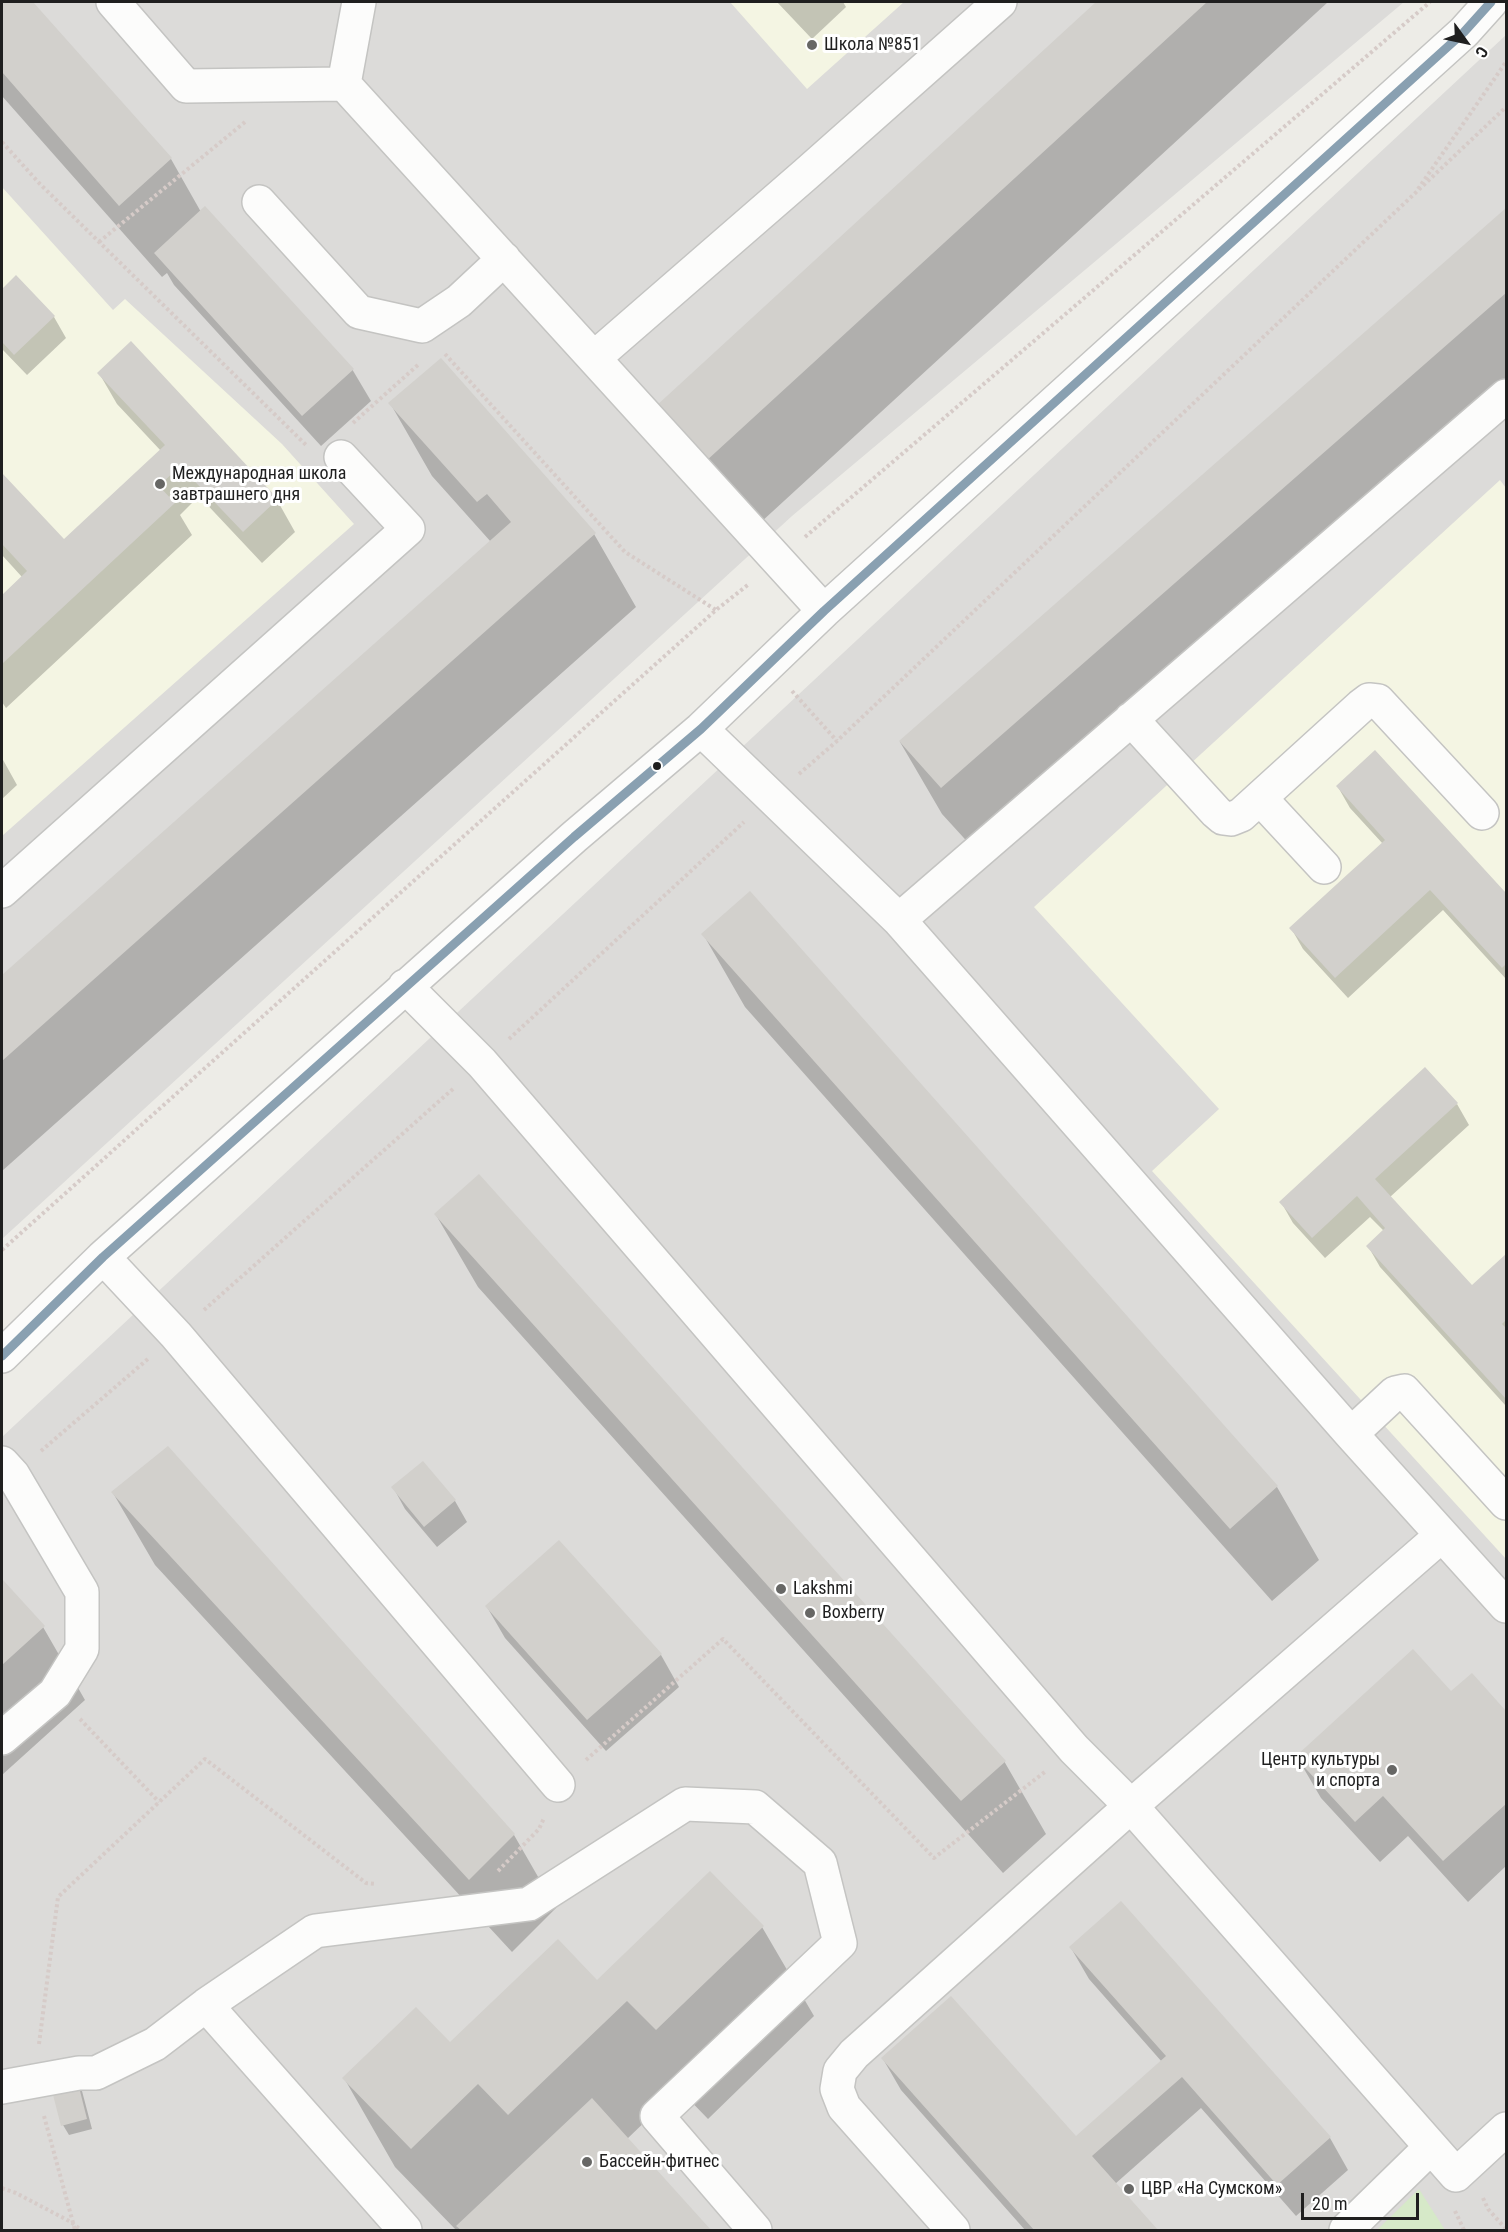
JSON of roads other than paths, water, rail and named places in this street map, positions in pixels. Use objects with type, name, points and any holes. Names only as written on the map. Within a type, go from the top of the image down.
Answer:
[{"type":"street","points":[[113,2],[186,86],[344,84],[824,611]]},
{"type":"street","points":[[344,84],[359,2]]},
{"type":"street","points":[[594,358],[1000,2]]},
{"type":"street","points":[[2,1356],[103,1257],[405,986],[701,729],[824,611],[1464,32],[1491,2]]},
{"type":"street","points":[[259,202],[359,312],[422,326],[459,300],[504,259]]},
{"type":"street","points":[[899,920],[1506,396]]},
{"type":"street","points":[[2,891],[408,529],[341,457]]},
{"type":"street","points":[[1131,719],[1223,818],[1231,819],[1241,815],[1369,700],[1378,701],[1482,813]]},
{"type":"street","points":[[701,729],[899,920],[1351,1434],[1506,1606]]},
{"type":"street","points":[[1260,798],[1324,867]]},
{"type":"street","points":[[405,986],[490,1072],[1074,1749],[1131,1806],[1456,2175],[1506,2129]]},
{"type":"street","points":[[103,1257],[176,1335],[558,1785]]},
{"type":"street","points":[[1351,1434],[1395,1393],[1400,1390],[1404,1391],[1506,1503]]},
{"type":"street","points":[[2,1463],[13,1475],[82,1592],[81,1649],[55,1693],[2,1738]]},
{"type":"street","points":[[953,2230],[844,2107],[837,2090],[840,2071],[854,2054],[1131,1806],[1442,1536]]},
{"type":"street","points":[[2,2087],[79,2073],[96,2073],[155,2044],[315,1931],[528,1904],[685,1804],[755,1807],[820,1863],[840,1943],[657,2116],[755,2230]]},
{"type":"street","points":[[206,2006],[405,2230]]},
{"type":"street","points":[[1346,2230],[1431,2146]]},
{"type":"place","name":"Школа №851","points":[[812,45]]},
{"type":"place","name":"Международная школа завтрашнего дня","points":[[160,484]]},
{"type":"place","name":"Lakshmi","points":[[781,1589]]},
{"type":"place","name":"Boxberry","points":[[810,1613]]},
{"type":"place","name":"Центр культуры и спорта","points":[[1392,1770]]},
{"type":"place","name":"Бассейн-фитнес","points":[[587,2162]]},
{"type":"place","name":"ЦВР «На Сумском»","points":[[1129,2189]]}]
